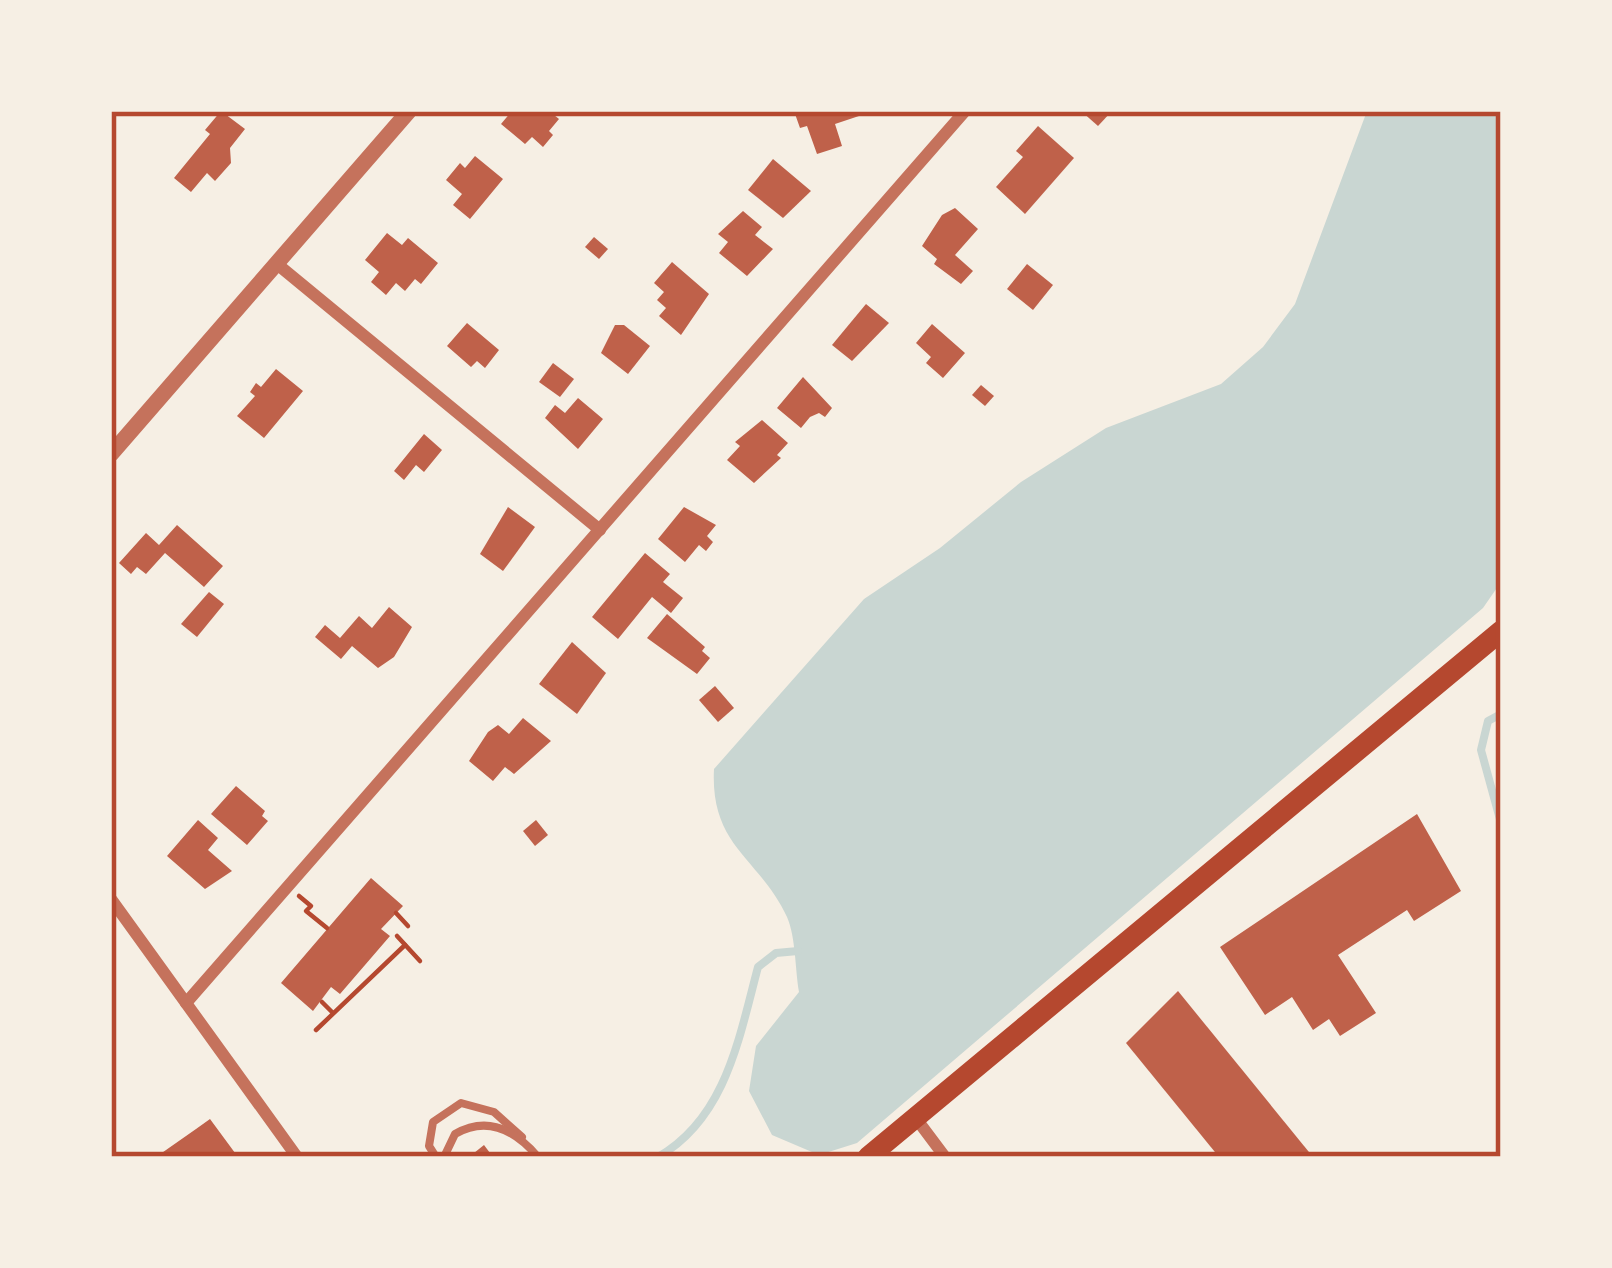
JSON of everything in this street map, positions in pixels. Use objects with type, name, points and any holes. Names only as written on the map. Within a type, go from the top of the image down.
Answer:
[{"type":"main road","points":[[868,1157],[1501,631]]},
{"type":"street","points":[[111,454],[409,111]]},
{"type":"street","points":[[186,1003],[960,113]]},
{"type":"street","points":[[277,264],[600,530]]},
{"type":"street","points":[[111,899],[297,1157]]},
{"type":"street","points":[[915,1117],[945,1157]]},
{"type":"lane","points":[[521,1137],[494,1127],[467,1127],[451,1139],[440,1157],[429,1146],[433,1122],[461,1103],[494,1112],[521,1137],[538,1157]]},
{"type":"path","points":[[310,906],[306,911],[327,928]]},
{"type":"path","points":[[397,914],[408,926]]},
{"type":"path","points":[[397,936],[420,962]]},
{"type":"path","points":[[316,1030],[405,945]]},
{"type":"path","points":[[366,964],[375,973]]},
{"type":"path","points":[[322,1002],[333,1013]]},
{"type":"shaded area","points":[[1367,111],[1501,111],[1501,582],[1483,608],[857,1143],[819,1155],[772,1135],[749,1091],[756,1046],[799,992],[794,944],[776,897],[738,850],[720,817],[714,769],[864,599],[940,548],[1021,482],[1106,428],[1221,384],[1263,347],[1295,304]]},
{"type":"building","points":[[221,111],[245,129],[230,148],[231,163],[215,181],[207,173],[191,192],[174,178],[210,134],[205,130]]},
{"type":"building","points":[[512,111],[549,111],[559,119],[543,147],[532,137],[525,144],[501,124]]},
{"type":"building","points":[[794,111],[858,111],[859,116],[835,124],[842,146],[817,154],[807,126],[800,128]]},
{"type":"building","points":[[1081,111],[1112,111],[1098,126]]},
{"type":"building","points":[[1038,126],[1074,158],[1025,214],[996,187],[1023,157],[1016,151]]},
{"type":"building","points":[[475,156],[503,179],[470,219],[453,205],[462,194],[446,180],[460,163],[465,168]]},
{"type":"building","points":[[773,159],[811,191],[783,218],[748,190]]},
{"type":"building","points":[[955,208],[978,229],[955,255],[973,271],[961,284],[934,264],[937,259],[922,246],[942,215]]},
{"type":"building","points":[[743,211],[762,227],[755,235],[773,249],[747,276],[719,253],[728,242],[718,234]]},
{"type":"building","points":[[387,233],[402,245],[408,238],[438,263],[421,284],[415,279],[405,291],[396,283],[386,295],[371,282],[379,272],[365,260]]},
{"type":"building","points":[[594,237],[608,249],[599,259],[585,247]]},
{"type":"building","points":[[672,262],[709,294],[681,335],[659,316],[666,308],[657,300],[664,292],[654,283]]},
{"type":"building","points":[[1027,264],[1053,285],[1033,310],[1007,289]]},
{"type":"building","points":[[866,304],[889,323],[852,361],[832,345]]},
{"type":"building","points":[[467,323],[499,350],[485,368],[477,361],[471,367],[447,346]]},
{"type":"building","points":[[932,324],[965,353],[943,378],[926,363],[931,357],[916,343]]},
{"type":"building","points":[[615,325],[624,325],[650,346],[628,374],[601,353]]},
{"type":"building","points":[[553,363],[574,379],[560,397],[539,382]]},
{"type":"building","points":[[276,369],[303,391],[264,438],[237,416],[255,396],[250,392],[256,383],[261,387]]},
{"type":"building","points":[[803,377],[832,408],[825,417],[819,413],[810,417],[801,428],[777,408]]},
{"type":"building","points":[[981,385],[994,396],[985,406],[972,395]]},
{"type":"building","points":[[578,398],[603,419],[578,449],[545,418],[555,405],[565,413]]},
{"type":"building","points":[[762,420],[788,443],[777,455],[781,458],[754,483],[727,460],[740,446],[735,442]]},
{"type":"building","points":[[424,434],[442,450],[424,472],[416,465],[404,480],[394,471]]},
{"type":"building","points":[[508,507],[535,527],[503,571],[480,554]]},
{"type":"building","points":[[684,507],[716,525],[707,536],[713,542],[706,551],[699,545],[685,562],[658,539]]},
{"type":"building","points":[[177,525],[223,566],[204,587],[165,553],[146,574],[137,567],[131,574],[119,563],[146,533],[159,545]]},
{"type":"building","points":[[645,553],[670,574],[663,582],[683,598],[671,613],[652,597],[618,639],[592,617]]},
{"type":"building","points":[[209,592],[224,604],[197,637],[181,624]]},
{"type":"building","points":[[389,607],[412,627],[394,657],[378,668],[352,646],[341,659],[315,637],[325,625],[340,638],[359,616],[372,628]]},
{"type":"building","points":[[667,614],[705,647],[702,651],[710,658],[697,674],[647,638]]},
{"type":"building","points":[[572,642],[606,673],[577,714],[539,684]]},
{"type":"building","points":[[715,686],[734,708],[718,722],[699,700]]},
{"type":"building","points":[[523,718],[551,741],[514,774],[505,767],[493,781],[469,761],[488,732],[498,725],[509,734]]},
{"type":"building","points":[[236,786],[265,811],[262,816],[268,821],[247,845],[211,814]]},
{"type":"building","points":[[1417,814],[1461,891],[1414,921],[1407,910],[1338,955],[1376,1013],[1340,1036],[1329,1019],[1313,1030],[1292,997],[1265,1015],[1220,947]]},
{"type":"building","points":[[198,820],[218,838],[208,850],[232,871],[205,889],[167,856]]},
{"type":"building","points":[[536,820],[548,835],[535,846],[523,831]]},
{"type":"building","points":[[371,878],[403,906],[381,929],[390,936],[340,994],[331,987],[313,1011],[281,983]]},
{"type":"building","points":[[1178,991],[1313,1157],[1219,1157],[1126,1043]]},
{"type":"building","points":[[210,1119],[238,1157],[156,1157],[196,1129]]},
{"type":"building","points":[[484,1145],[493,1157],[469,1157]]},
{"type":"waterway","points":[[1501,714],[1488,721],[1481,750],[1501,823]]},
{"type":"waterway","points":[[658,1157],[681,1141],[715,1098],[736,1048],[758,967],[776,953],[798,951]]}]
